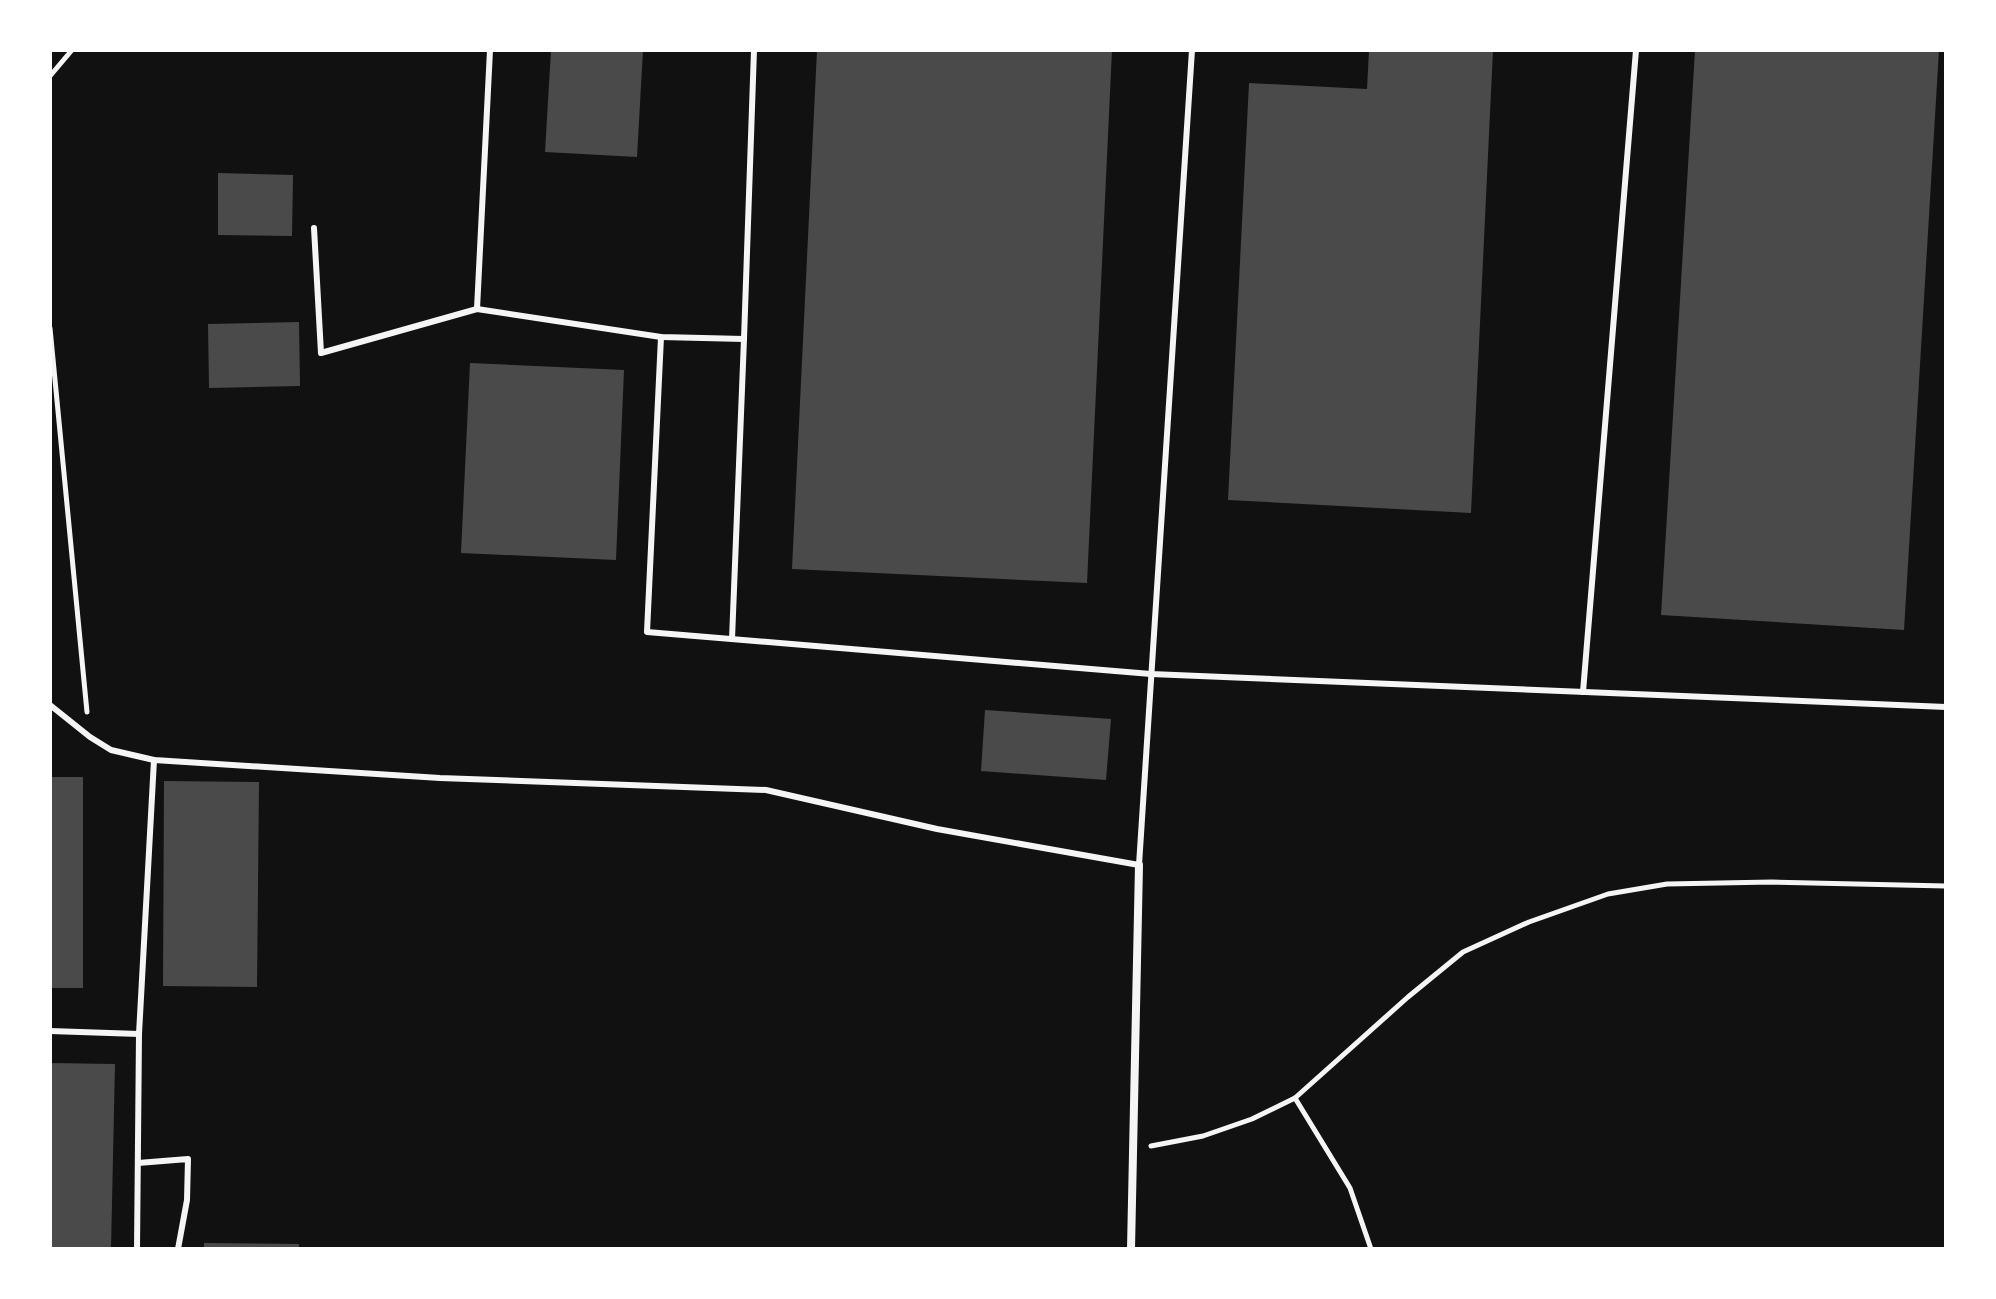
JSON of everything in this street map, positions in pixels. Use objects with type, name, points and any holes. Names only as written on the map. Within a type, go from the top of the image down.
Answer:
[{"type":"street","points":[[1131,1249],[1139,865]]},
{"type":"lane","points":[[477,309],[490,50]]},
{"type":"lane","points":[[732,639],[754,50]]},
{"type":"lane","points":[[50,705],[111,750],[154,760],[440,778],[766,790],[937,829],[1139,865],[1192,50]]},
{"type":"lane","points":[[1583,692],[1636,50]]},
{"type":"lane","points":[[314,228],[321,353],[477,309],[661,337],[744,339]]},
{"type":"lane","points":[[661,337],[647,632],[1151,674],[1946,707]]},
{"type":"lane","points":[[137,1249],[139,1034],[154,760]]},
{"type":"lane","points":[[50,1031],[139,1034]]},
{"type":"lane","points":[[138,1163],[188,1159],[187,1200],[178,1249]]},
{"type":"path","points":[[50,76],[72,50]]},
{"type":"path","points":[[50,328],[90,737]]},
{"type":"path","points":[[1133,1149],[1203,1136],[1252,1119],[1295,1098],[1463,952],[1529,922],[1608,894],[1667,884],[1772,882],[1946,886]]},
{"type":"path","points":[[1295,1098],[1350,1188],[1371,1249]]},
{"type":"building","points":[[551,50],[643,50],[637,157],[545,152]]},
{"type":"building","points":[[817,50],[1112,50],[1087,583],[792,569]]},
{"type":"building","points":[[1369,50],[1493,50],[1471,513],[1228,500],[1249,83],[1367,89]]},
{"type":"building","points":[[1695,50],[1939,50],[1904,630],[1661,615]]},
{"type":"building","points":[[218,173],[293,175],[292,236],[218,235]]},
{"type":"building","points":[[299,322],[300,386],[209,388],[208,324]]},
{"type":"building","points":[[470,363],[624,370],[616,560],[461,553]]},
{"type":"building","points":[[985,710],[1111,719],[1106,780],[981,771]]},
{"type":"building","points":[[50,777],[83,777],[83,988],[50,988]]},
{"type":"building","points":[[164,781],[259,782],[257,987],[163,986]]},
{"type":"building","points":[[50,1063],[115,1064],[111,1249],[50,1249]]},
{"type":"building","points":[[204,1243],[299,1244],[299,1249],[204,1249]]}]
